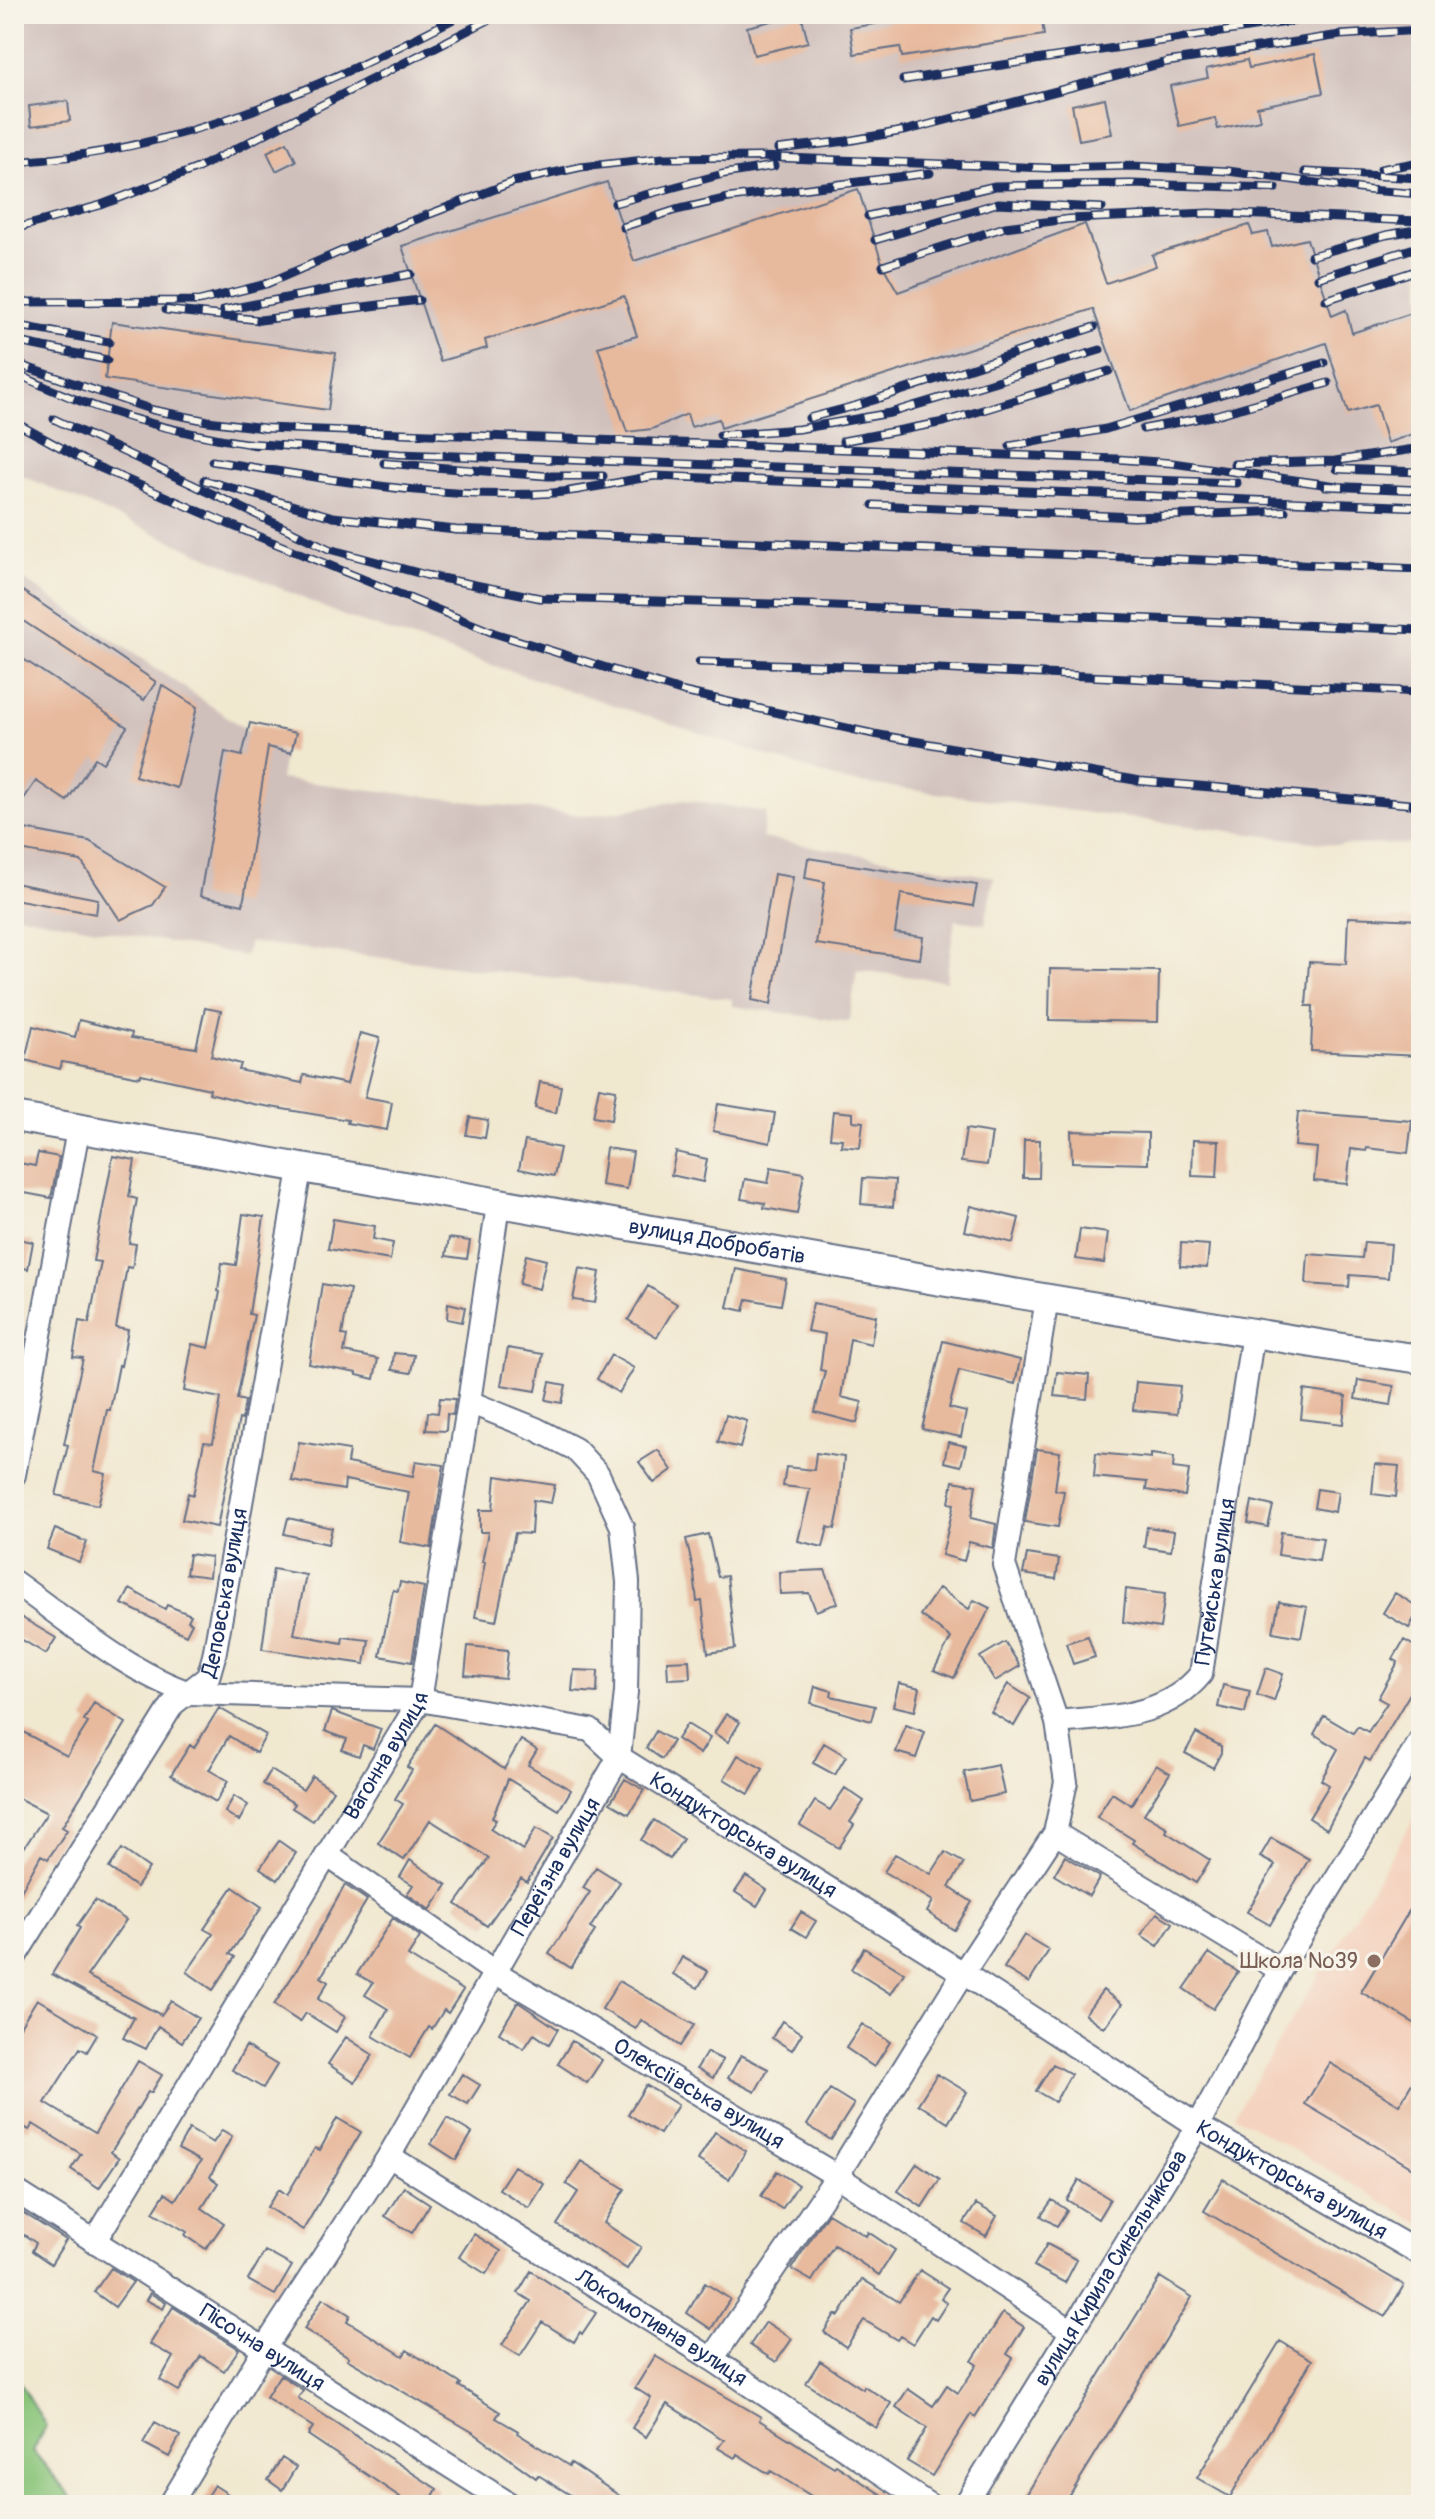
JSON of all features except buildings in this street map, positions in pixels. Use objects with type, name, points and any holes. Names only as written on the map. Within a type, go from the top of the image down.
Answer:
[{"type":"street","name":"вулиця Добробатів","points":[[14,1117],[498,1205],[1421,1359]]},
{"type":"street","points":[[14,1475],[78,1130]]},
{"type":"street","name":"Деповська вулиця","points":[[14,1958],[173,1704],[208,1677],[300,1170]]},
{"type":"street","name":"Вагонна вулиця","points":[[95,2241],[420,1700],[498,1205]]},
{"type":"street","points":[[712,2359],[837,2176],[963,1973],[1055,1833],[1066,1782],[1057,1722],[1004,1565],[1047,1299]]},
{"type":"street","name":"Путейська вулиця","points":[[1057,1722],[1137,1713],[1167,1704],[1187,1691],[1201,1674],[1253,1333]]},
{"type":"street","name":"Переїзна вулиця","points":[[170,2505],[264,2349],[389,2156],[619,1757],[626,1692],[628,1582],[622,1527],[598,1474],[575,1449],[536,1429],[469,1402]]},
{"type":"street","name":"Кондукторська вулиця","points":[[14,1582],[141,1672],[190,1693],[420,1700],[590,1730],[619,1757],[963,1973],[1198,2126],[1421,2254]]},
{"type":"street","name":"вулиця Кирила Синельникова","points":[[965,2505],[1198,2126],[1280,1970],[1421,1740]]},
{"type":"street","points":[[1055,1833],[1280,1970]]},
{"type":"street","name":"Олексіївська вулиця","points":[[327,1855],[493,1971],[837,2176],[1072,2331]]},
{"type":"street","name":"Локомотивна вулиця","points":[[389,2156],[712,2359],[929,2505]]},
{"type":"street","name":"Пісочна вулиця","points":[[14,2190],[511,2505]]},
{"type":"shaded area","points":[[14,14],[1421,14],[1421,844],[1336,845],[844,781],[346,617],[14,472]]},
{"type":"shaded area","points":[[14,573],[284,755],[280,779],[590,816],[684,800],[766,812],[762,838],[994,877],[985,924],[955,920],[946,981],[857,970],[849,1022],[732,1006],[732,999],[249,942],[245,956],[14,914]]},
{"type":"shaded area","name":"Школа №39","points":[[1421,1807],[1421,2224],[1234,2115]]},
{"type":"green space","points":[[14,2373],[46,2426],[33,2451],[78,2505],[14,2505]]},
{"type":"railway","points":[[14,162],[75,156],[191,131],[302,91],[463,14]]},
{"type":"railway","points":[[14,229],[101,205],[198,168],[500,14]]},
{"type":"railway","points":[[903,80],[1340,14]]},
{"type":"railway","points":[[778,149],[908,130],[1167,62],[1340,35],[1421,30]]},
{"type":"railway","points":[[14,300],[199,301],[266,284],[404,224],[513,182],[581,167],[663,158],[760,157],[1048,168],[1132,166],[1228,171],[1421,194]]},
{"type":"railway","points":[[1381,169],[1421,162]]},
{"type":"railway","points":[[615,203],[723,174],[774,166]]},
{"type":"railway","points":[[1305,172],[1421,178]]},
{"type":"railway","points":[[623,227],[676,210],[729,198],[930,173]]},
{"type":"railway","points":[[868,216],[995,186],[1130,184],[1276,188]]},
{"type":"railway","points":[[875,240],[998,203],[1102,208]]},
{"type":"railway","points":[[883,266],[1005,227],[1069,219],[1209,213],[1421,221]]},
{"type":"railway","points":[[1311,256],[1386,235],[1421,229]]},
{"type":"railway","points":[[1318,278],[1421,246]]},
{"type":"railway","points":[[1326,300],[1421,269]]},
{"type":"railway","points":[[224,310],[411,274]]},
{"type":"railway","points":[[166,310],[260,320],[419,300]]},
{"type":"railway","points":[[14,325],[109,342]]},
{"type":"railway","points":[[809,418],[855,406],[1094,327]]},
{"type":"railway","points":[[14,341],[107,360]]},
{"type":"railway","points":[[720,435],[799,429],[890,413],[1100,350]]},
{"type":"railway","points":[[14,363],[153,410],[264,428],[1117,459],[1172,463],[1337,486]]},
{"type":"railway","points":[[1010,446],[1106,429],[1324,363]]},
{"type":"railway","points":[[843,441],[944,422],[1109,371]]},
{"type":"railway","points":[[24,377],[80,401],[138,420],[257,445]]},
{"type":"railway","points":[[1143,429],[1216,415],[1328,383]]},
{"type":"railway","points":[[54,419],[329,549],[426,575],[540,598],[810,605],[1421,630]]},
{"type":"railway","points":[[14,422],[89,463],[494,633],[684,692],[874,734],[1140,781],[1421,805]]},
{"type":"railway","points":[[245,443],[399,454],[1237,483]]},
{"type":"railway","points":[[1234,464],[1335,461],[1421,448]]},
{"type":"railway","points":[[212,461],[339,481],[467,494],[553,493],[655,476],[1421,507]]},
{"type":"railway","points":[[384,463],[548,476],[603,476]]},
{"type":"railway","points":[[1337,469],[1421,472]]},
{"type":"railway","points":[[204,480],[333,517],[456,530],[1421,569]]},
{"type":"railway","points":[[1325,486],[1421,490]]},
{"type":"railway","points":[[873,505],[1134,517],[1285,511]]},
{"type":"railway","points":[[699,662],[919,668],[1421,692]]},
{"type":"place","name":"Школа №39","points":[[1374,1961]]}]
